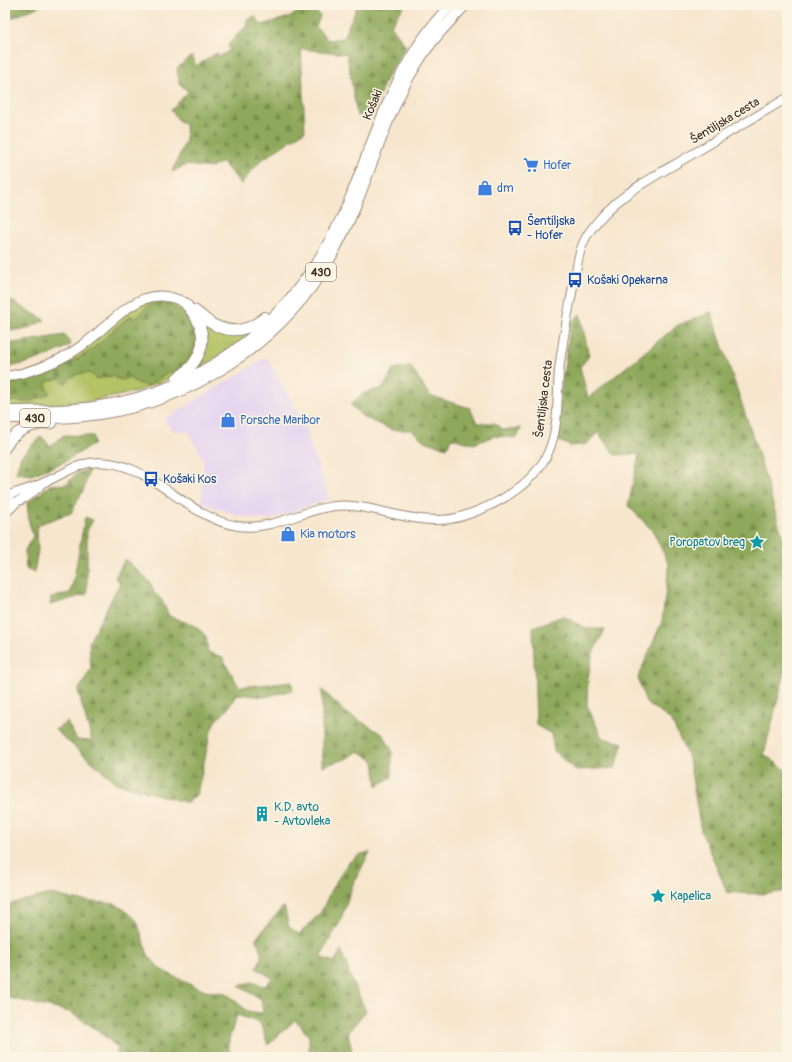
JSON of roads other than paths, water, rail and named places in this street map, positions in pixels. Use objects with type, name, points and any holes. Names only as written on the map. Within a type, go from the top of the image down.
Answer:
[{"type":"highway","name":"Košaki","points":[[296,293],[320,257],[336,229],[394,89],[426,34],[451,5]]},
{"type":"highway","name":"Košaki","points":[[65,418],[101,414],[145,404],[182,390],[216,372],[260,341],[281,322],[297,304],[327,262],[356,204],[387,123],[404,85],[416,64],[434,39],[465,5]]},
{"type":"highway","name":"430","points":[[5,411],[69,410],[94,407],[135,398],[162,389],[195,375],[236,349],[256,334],[296,293]]},
{"type":"highway","points":[[185,303],[209,322],[220,327],[241,330],[255,325],[296,293]]},
{"type":"highway","points":[[135,398],[186,372],[194,364],[198,357],[202,345],[201,329],[185,303]]},
{"type":"highway","name":"430","points":[[5,418],[65,418]]},
{"type":"highway","points":[[5,448],[13,436],[22,431],[33,426],[55,422],[65,418]]},
{"type":"main road","points":[[5,377],[33,370],[64,356],[89,340],[127,308],[146,297],[165,296],[178,299],[185,303]]},
{"type":"street","name":"Šentiljska cesta","points":[[5,496],[44,483],[67,471],[87,464],[111,463],[124,465],[147,477],[206,515],[237,526],[248,527],[268,524],[325,507],[341,505],[353,506],[405,517],[428,520],[446,520],[462,517],[496,502],[513,492],[532,475],[546,456],[551,444],[554,431],[559,370],[569,307],[581,247],[589,232],[607,209],[631,191],[787,98]]},
{"type":"street","name":"Šentiljska cesta","points":[[5,514],[17,502],[27,497],[44,483]]},
{"type":"street","points":[[5,502],[17,502]]},
{"type":"place","name":"Hofer","points":[[531,165]]},
{"type":"place","name":"dm","points":[[485,188]]},
{"type":"place","name":"Šentiljska - Hofer","points":[[515,228]]},
{"type":"place","name":"Košaki Opekarna","points":[[575,280]]},
{"type":"place","name":"Porsche Maribor","points":[[228,420]]},
{"type":"place","name":"Košaki Kos","points":[[151,479]]},
{"type":"place","name":"Kia motors","points":[[288,534]]},
{"type":"place","name":"Poropatov breg","points":[[757,542]]},
{"type":"place","name":"K.D. avto - Avtovleka","points":[[262,814]]},
{"type":"place","name":"Kapelica","points":[[658,896]]}]
